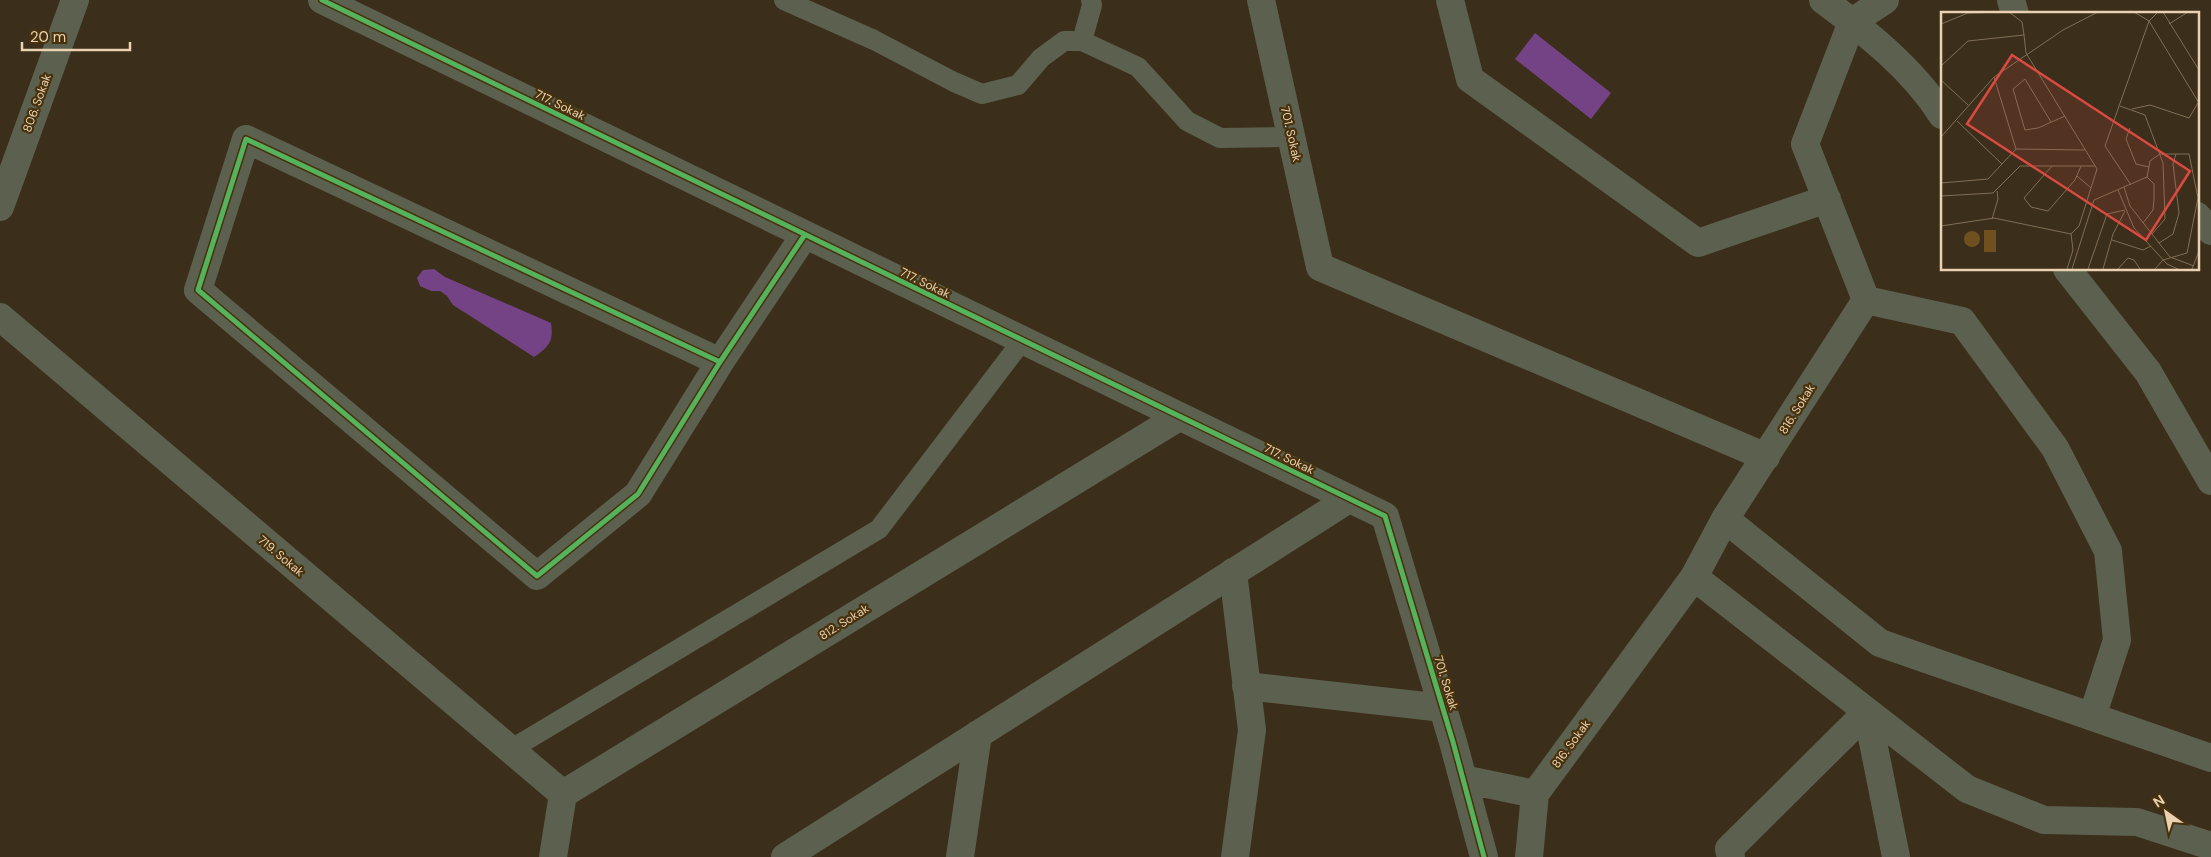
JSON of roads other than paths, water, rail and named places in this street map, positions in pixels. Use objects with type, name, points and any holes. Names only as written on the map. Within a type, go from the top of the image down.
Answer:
[{"type":"street","name":"806. Sokak","points":[[0,207],[75,0]]},
{"type":"street","name":"717. Sokak","points":[[322,0],[804,236],[1385,516]]},
{"type":"street","name":"701. Sokak","points":[[1261,0],[1320,267],[1766,456]]},
{"type":"street","points":[[1450,0],[1470,79],[1698,243],[1826,199]]},
{"type":"street","points":[[1823,0],[1852,22],[1926,89],[1941,113]]},
{"type":"street","points":[[1885,0],[1852,22],[1805,144],[1866,300],[1962,321],[2055,448],[2108,551],[2117,640],[2092,717]]},
{"type":"street","points":[[720,362],[246,139],[198,290],[537,576],[638,494],[720,362],[804,236]]},
{"type":"street","points":[[2198,217],[2211,231]]},
{"type":"street","points":[[2068,270],[2148,372],[2211,481]]},
{"type":"street","name":"816. Sokak","points":[[1535,794],[1694,577],[1725,519],[1866,300]]},
{"type":"street","name":"719. Sokak","points":[[0,317],[563,794]]},
{"type":"street","name":"812. Sokak","points":[[563,794],[1179,417]]},
{"type":"street","points":[[785,857],[1349,499]]},
{"type":"street","name":"701. Sokak","points":[[1385,516],[1443,708],[1484,857]]},
{"type":"street","points":[[1725,519],[1880,643],[2211,758]]},
{"type":"street","points":[[1233,572],[1252,730],[1235,857]]},
{"type":"street","points":[[1694,577],[1967,789],[2044,820],[2138,822],[2211,846]]},
{"type":"street","points":[[1246,686],[1443,708]]},
{"type":"street","points":[[1731,857],[1729,849],[1867,712]]},
{"type":"street","points":[[1867,712],[1896,857]]},
{"type":"street","points":[[960,857],[978,734]]},
{"type":"street","points":[[1463,779],[1535,794],[1529,857]]},
{"type":"street","points":[[553,857],[563,794]]},
{"type":"lane","points":[[784,0],[874,40],[954,82],[982,94],[1018,85],[1041,58],[1064,41],[1082,41],[1138,67],[1187,121],[1220,138],[1291,137]]},
{"type":"lane","points":[[1082,41],[1092,5],[1090,0]]},
{"type":"lane","points":[[510,750],[880,529],[1022,341]]}]
